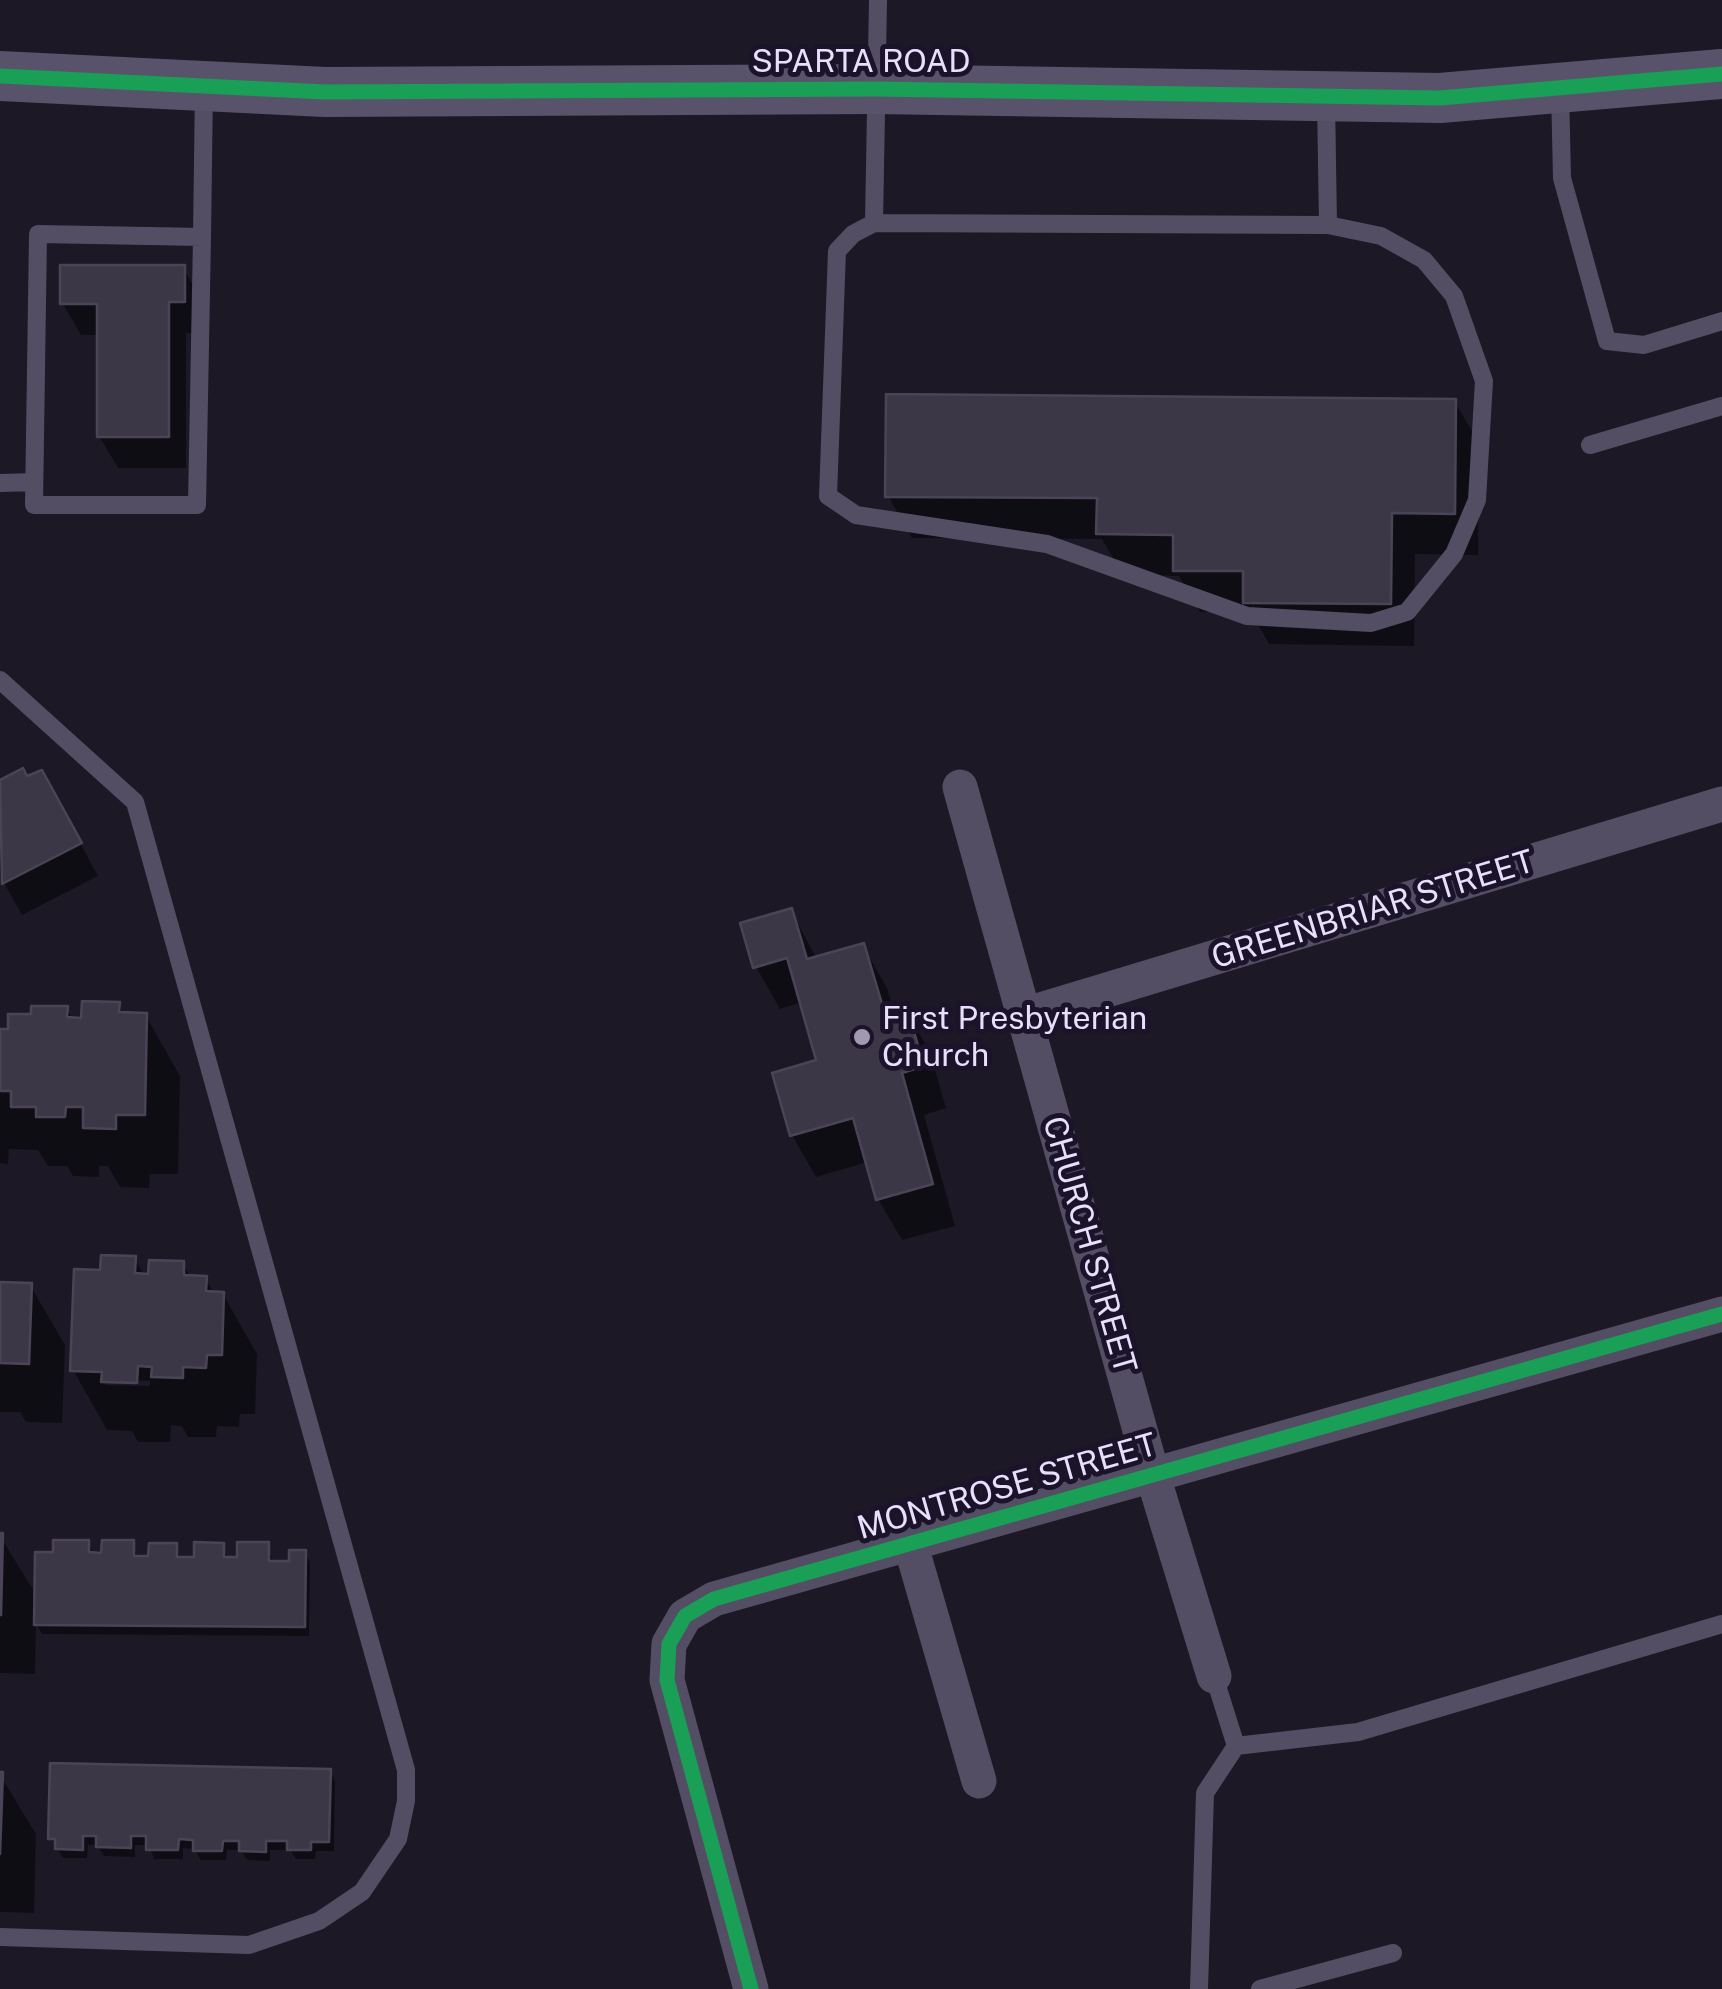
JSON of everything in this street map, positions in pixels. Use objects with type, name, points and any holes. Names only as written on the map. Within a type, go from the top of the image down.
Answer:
[{"type":"street","name":"SPARTA ROAD","points":[[0,76],[325,92],[875,89],[1440,98],[1722,74]]},
{"type":"street","name":"CHURCH STREET","points":[[960,787],[1152,1473],[1214,1676]]},
{"type":"street","name":"GREENBRIAR STREET","points":[[1024,1015],[1722,804]]},
{"type":"street","name":"MONTROSE STREET","points":[[751,1989],[668,1680],[669,1644],[685,1616],[714,1599],[1722,1314]]},
{"type":"street","points":[[910,1546],[979,1780]]},
{"type":"lane","points":[[874,223],[878,0]]},
{"type":"lane","points":[[202,237],[38,234],[34,505],[197,505],[202,237],[204,86]]},
{"type":"lane","points":[[1560,88],[1562,178],[1607,342],[1644,345],[1722,321]]},
{"type":"lane","points":[[1326,94],[1328,224]]},
{"type":"lane","points":[[874,223],[1328,224],[1381,236],[1424,260],[1454,296],[1484,380],[1477,500],[1454,554],[1407,612],[1371,623],[1246,616],[1047,544],[856,515],[828,496],[837,251],[853,234],[874,223]]},
{"type":"lane","points":[[1590,445],[1722,406]]},
{"type":"lane","points":[[0,483],[34,482]]},
{"type":"lane","points":[[0,680],[135,802],[406,1770],[406,1801],[398,1839],[362,1892],[318,1921],[249,1945],[0,1937]]},
{"type":"lane","points":[[1236,1746],[1358,1732],[1722,1624]]},
{"type":"lane","points":[[1214,1676],[1236,1746]]},
{"type":"lane","points":[[1199,1989],[1205,1793],[1236,1746]]},
{"type":"lane","points":[[1260,1989],[1393,1953]]},
{"type":"building","points":[[60,265],[185,265],[185,302],[169,302],[169,437],[97,437],[97,304],[60,304]]},
{"type":"building","points":[[886,394],[1456,399],[1455,514],[1392,513],[1391,604],[1243,603],[1243,571],[1173,571],[1173,535],[1096,534],[1097,498],[885,497]]},
{"type":"building","points":[[23,768],[27,776],[42,770],[82,843],[2,884],[0,780]]},
{"type":"building","name":"First Presbyterian Church","points":[[792,908],[807,959],[864,943],[885,1014],[907,1008],[924,1066],[902,1073],[933,1184],[876,1200],[853,1118],[790,1136],[772,1073],[816,1060],[787,958],[753,968],[740,923]]},
{"type":"building","points":[[82,1001],[120,1002],[119,1012],[147,1013],[145,1115],[116,1115],[116,1129],[83,1128],[83,1107],[66,1107],[65,1117],[36,1117],[36,1107],[11,1107],[11,1091],[0,1091],[0,1029],[8,1029],[8,1014],[31,1014],[31,1006],[68,1006],[67,1017],[81,1018]]},
{"type":"building","points":[[101,1255],[136,1256],[135,1273],[148,1274],[149,1260],[184,1261],[184,1275],[207,1276],[206,1291],[224,1292],[222,1355],[207,1355],[206,1368],[183,1367],[183,1378],[151,1377],[152,1367],[138,1366],[137,1383],[101,1382],[102,1372],[70,1371],[74,1269],[100,1270]]},
{"type":"building","points":[[0,1282],[32,1283],[29,1364],[0,1363]]},
{"type":"building","points":[[3,1533],[1,1615],[0,1615]]},
{"type":"building","points":[[53,1540],[89,1540],[89,1552],[101,1553],[102,1540],[134,1540],[134,1556],[148,1556],[149,1543],[177,1543],[177,1557],[194,1557],[194,1542],[224,1543],[224,1557],[237,1557],[237,1542],[269,1542],[269,1561],[289,1561],[289,1550],[306,1550],[305,1627],[34,1625],[35,1552],[53,1552]]},
{"type":"building","points":[[50,1763],[331,1769],[329,1842],[311,1842],[311,1850],[287,1850],[287,1841],[266,1841],[266,1852],[239,1851],[239,1841],[223,1841],[222,1851],[193,1851],[193,1840],[179,1839],[178,1850],[146,1850],[146,1836],[131,1836],[131,1848],[96,1847],[96,1836],[83,1836],[83,1850],[55,1849],[55,1839],[48,1839]]},
{"type":"building","points":[[0,1772],[3,1772],[0,1854]]},
{"type":"cycle path","points":[[0,76],[325,92],[875,89],[1440,98],[1722,74]]},
{"type":"cycle path","points":[[751,1989],[667,1680],[669,1644],[685,1616],[714,1599],[1722,1314]]},
{"type":"place","name":"First Presbyterian Church","points":[[862,1037]]}]
